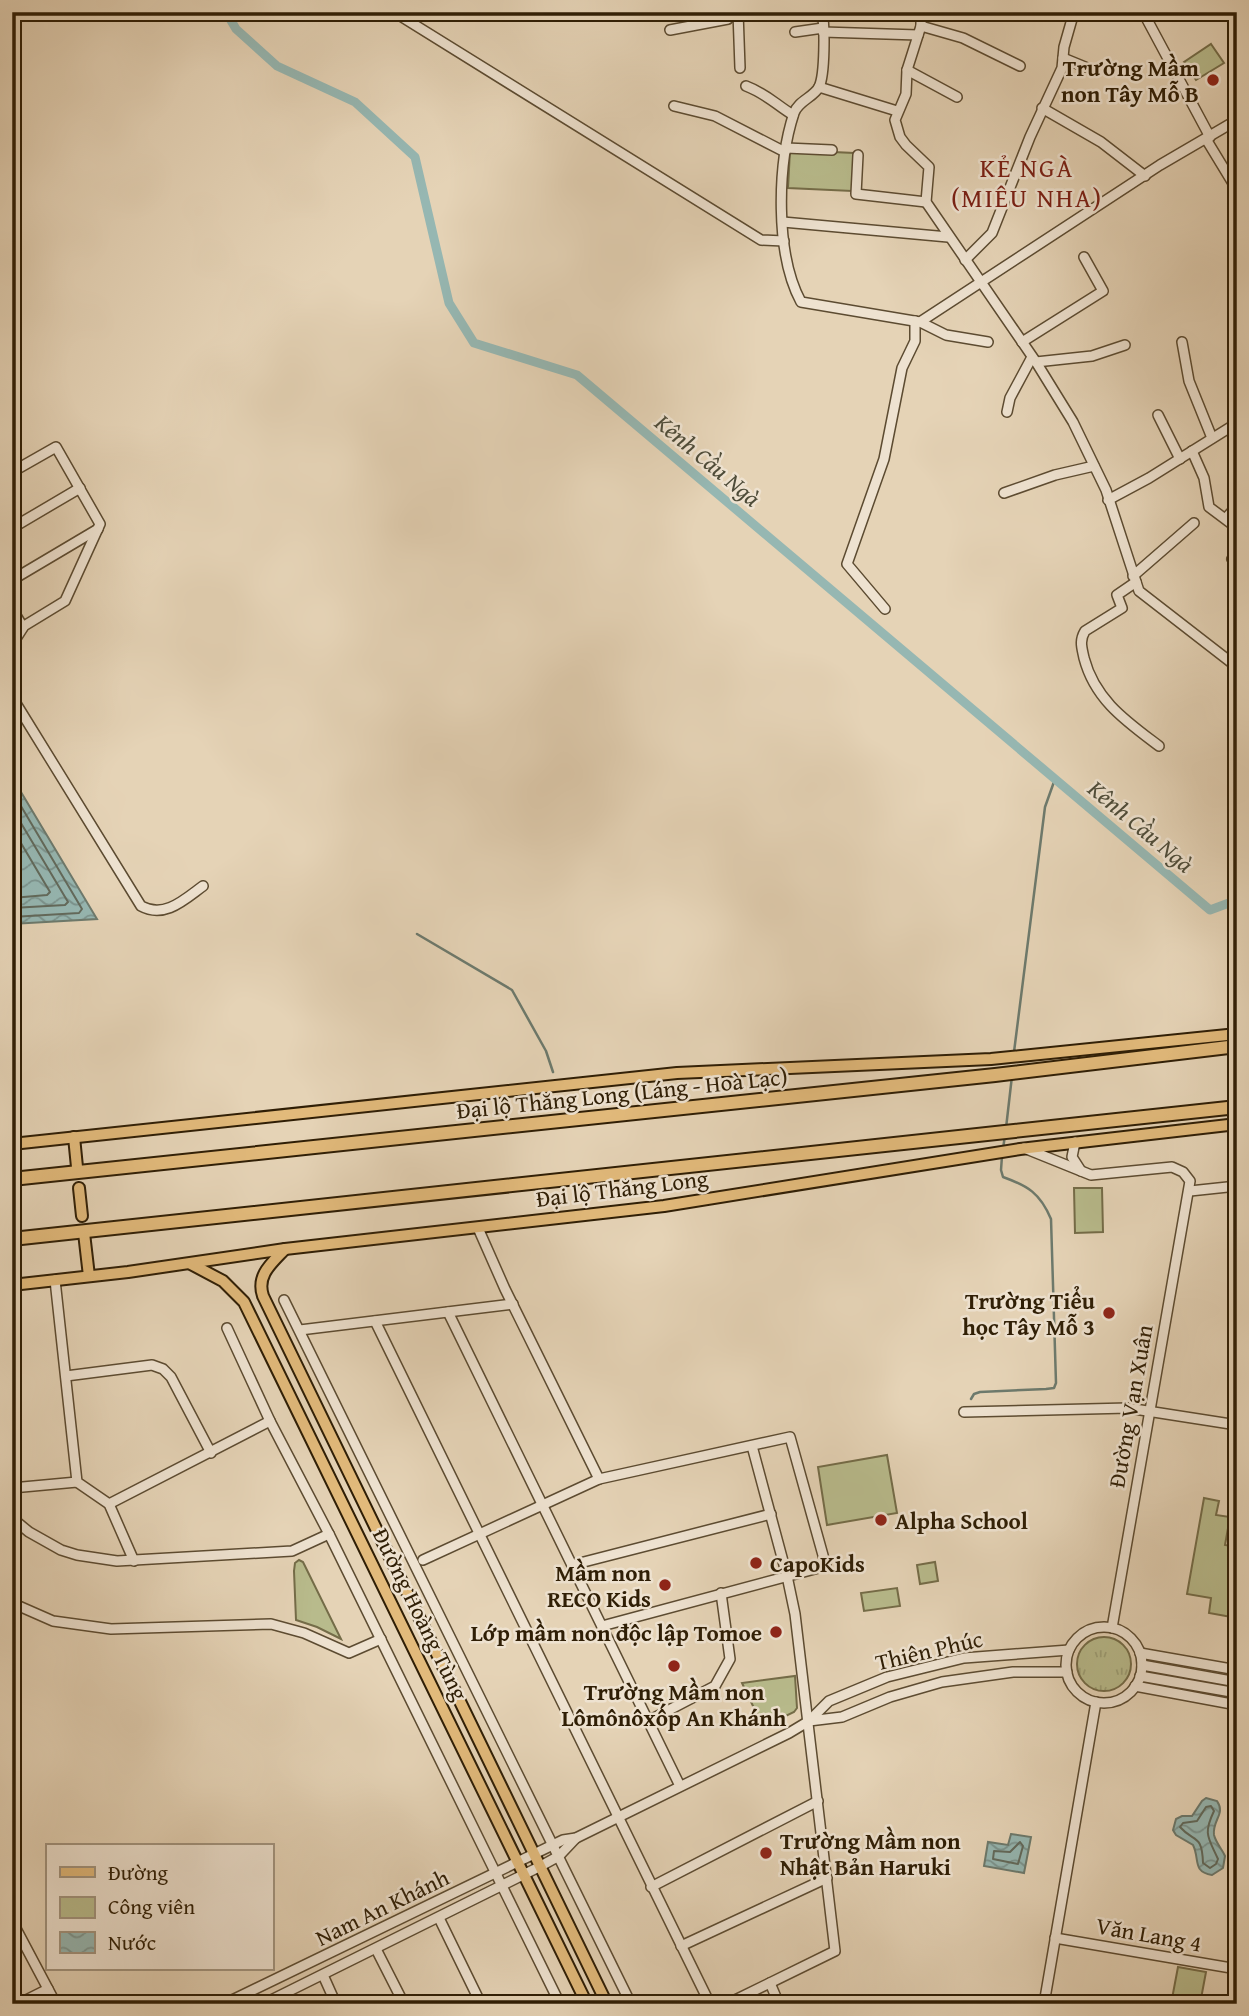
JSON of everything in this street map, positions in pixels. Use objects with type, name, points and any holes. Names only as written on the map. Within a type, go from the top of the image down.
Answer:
[{"type":"highway","name":"Đại lộ Thăng Long (Láng - Hoà Lạc)","points":[[12,1179],[995,1075],[1237,1046]]},
{"type":"highway","points":[[12,1238],[1237,1107]]},
{"type":"main road","points":[[12,1144],[688,1072],[1036,1056],[1237,1034]]},
{"type":"main road","name":"Đại lộ Thăng Long","points":[[12,1285],[191,1264],[285,1249],[664,1206],[1022,1148],[1237,1124]]},
{"type":"main road","points":[[74,1137],[77,1167]]},
{"type":"main road","points":[[79,1188],[82,1216]]},
{"type":"main road","points":[[84,1233],[89,1276]]},
{"type":"main road","name":"Đường Hoàng Tùng","points":[[285,1249],[262,1275],[263,1296],[607,2004]]},
{"type":"main road","name":"Đường Hoàng Tùng","points":[[191,1264],[223,1281],[244,1302],[587,2004]]},
{"type":"street","points":[[394,12],[761,240],[784,241]]},
{"type":"street","points":[[670,30],[721,21],[730,18],[730,12]]},
{"type":"street","points":[[738,12],[740,68]]},
{"type":"street","points":[[822,12],[824,59],[819,87],[795,109],[785,150],[784,241],[793,287],[801,302],[917,321],[946,334],[988,342]]},
{"type":"street","points":[[921,12],[919,31],[906,70],[906,94],[895,120],[900,137],[929,167],[926,202],[1073,422],[1106,490],[1139,592],[1237,667]]},
{"type":"street","points":[[965,260],[992,233],[1042,108],[1055,85],[1074,12]]},
{"type":"street","points":[[1143,12],[1237,190]]},
{"type":"street","points":[[794,32],[919,31],[963,38],[1020,66]]},
{"type":"street","points":[[1063,58],[1085,67]]},
{"type":"street","points":[[906,70],[957,97]]},
{"type":"street","points":[[746,86],[766,93],[778,106],[793,115]]},
{"type":"street","points":[[819,87],[897,111]]},
{"type":"street","points":[[674,106],[715,116],[785,150],[832,150]]},
{"type":"street","points":[[1042,108],[1101,142],[1145,176]]},
{"type":"street","points":[[917,321],[1237,120]]},
{"type":"street","points":[[858,155],[856,194],[926,202]]},
{"type":"street","points":[[783,222],[948,237]]},
{"type":"street","points":[[1022,342],[1103,291],[1084,257]]},
{"type":"street","points":[[885,609],[847,564],[884,459],[902,368],[915,341],[917,321]]},
{"type":"street","points":[[1182,342],[1189,381],[1212,438]]},
{"type":"street","points":[[1034,360],[1093,356],[1125,345]]},
{"type":"street","points":[[1007,412],[1010,398],[1034,360]]},
{"type":"street","points":[[1158,415],[1180,459]]},
{"type":"street","points":[[1108,500],[1237,423]]},
{"type":"street","points":[[12,472],[56,447],[100,524],[65,601],[23,627],[15,640]]},
{"type":"street","points":[[1192,451],[1204,478],[1209,508],[1237,528]]},
{"type":"street","points":[[1004,493],[1055,475],[1094,466]]},
{"type":"street","points":[[12,528],[80,488]]},
{"type":"street","points":[[1226,518],[1237,506]]},
{"type":"street","points":[[1159,746],[1100,695],[1088,672],[1081,644],[1085,631],[1122,608],[1117,595],[1194,523]]},
{"type":"street","points":[[12,580],[98,528]]},
{"type":"street","points":[[1237,552],[1232,559],[1237,565]]},
{"type":"street","points":[[12,609],[23,627]]},
{"type":"street","points":[[12,698],[141,906],[154,911],[172,908],[203,886]]},
{"type":"street","points":[[1075,1142],[1072,1157],[1082,1172]]},
{"type":"street","points":[[1022,1148],[1091,1175],[1172,1167],[1187,1177],[1190,1191],[1237,1185]]},
{"type":"street","name":"Đường Vạn Xuân","points":[[1112,1628],[1190,1191]]},
{"type":"street","points":[[478,1228],[599,1479]]},
{"type":"street","points":[[55,1280],[77,1482]]},
{"type":"street","points":[[284,1300],[631,2004]]},
{"type":"street","points":[[300,1330],[513,1304]]},
{"type":"street","points":[[448,1312],[680,1786]]},
{"type":"street","points":[[375,1321],[710,2004]]},
{"type":"street","points":[[228,1328],[270,1421],[329,1534],[560,2004]]},
{"type":"street","points":[[66,1376],[152,1365],[163,1369],[171,1377],[211,1453]]},
{"type":"street","points":[[964,1412],[1128,1408],[1237,1424]]},
{"type":"street","points":[[109,1504],[270,1421]]},
{"type":"street","points":[[423,1560],[599,1479],[790,1437],[826,1566],[602,1626]]},
{"type":"street","points":[[727,2004],[835,1951],[795,1614],[752,1446]]},
{"type":"street","points":[[12,1488],[77,1482],[109,1504],[134,1561]]},
{"type":"street","points":[[572,1565],[771,1514]]},
{"type":"street","points":[[12,1518],[29,1532],[61,1550],[95,1559],[134,1561],[292,1551],[329,1534]]},
{"type":"street","points":[[648,1721],[715,1686],[730,1659],[721,1593]]},
{"type":"street","points":[[12,1603],[53,1621],[111,1629],[271,1624],[304,1633],[349,1653],[381,1639]]},
{"type":"street","points":[[1097,1628],[1112,1628],[1131,1638],[1140,1653],[1142,1665],[1138,1681],[1118,1699],[1096,1702],[1077,1691],[1067,1672],[1069,1650],[1083,1633],[1097,1628]]},
{"type":"street","name":"Thiên Phúc","points":[[519,1863],[563,1840],[576,1838],[781,1737],[809,1721],[829,1701],[887,1677],[936,1663],[997,1654],[1069,1650]]},
{"type":"street","points":[[1140,1653],[1237,1670]]},
{"type":"street","points":[[1142,1665],[1237,1682]]},
{"type":"street","name":"Thiên Phúc","points":[[809,1721],[842,1717],[890,1697],[942,1682],[1013,1672],[1067,1672]]},
{"type":"street","points":[[1138,1681],[1171,1682],[1237,1693]]},
{"type":"street","points":[[1138,1681],[1237,1705]]},
{"type":"street","points":[[1044,2004],[1096,1702]]},
{"type":"street","points":[[651,1887],[818,1801]]},
{"type":"street","name":"Thiên Phúc","points":[[503,1886],[559,1856],[576,1838]]},
{"type":"street","name":"Nam An Khánh","points":[[224,2004],[519,1863]]},
{"type":"street","points":[[681,1946],[827,1878]]},
{"type":"street","name":"Nam An Khánh","points":[[263,2004],[503,1886]]},
{"type":"street","points":[[439,1918],[481,2004]]},
{"type":"street","points":[[397,1921],[404,1935]]},
{"type":"street","points":[[12,1922],[56,2004]]},
{"type":"street","name":"Văn Lang 4","points":[[1055,1938],[1237,1969]]},
{"type":"street","points":[[376,1949],[404,2004]]},
{"type":"street","points":[[323,1975],[336,2004]]},
{"type":"street","points":[[769,1983],[779,2004]]},
{"type":"street","points":[[18,2004],[48,1989]]},
{"type":"green space","points":[[1211,44],[1224,63],[1196,80],[1184,62]]},
{"type":"green space","points":[[790,150],[854,153],[852,191],[788,188]]},
{"type":"green space","points":[[1074,1188],[1102,1188],[1103,1232],[1075,1233]]},
{"type":"green space","points":[[887,1455],[897,1513],[827,1525],[818,1467]]},
{"type":"green space","points":[[1204,1498],[1219,1501],[1216,1515],[1230,1517],[1225,1545],[1237,1547],[1237,1618],[1209,1613],[1211,1598],[1187,1594]]},
{"type":"green space","points":[[299,1560],[303,1562],[341,1639],[296,1620],[294,1571],[295,1563]]},
{"type":"green space","points":[[935,1562],[938,1581],[920,1584],[917,1565]]},
{"type":"green space","points":[[897,1588],[900,1606],[864,1611],[861,1593]]},
{"type":"green space","points":[[1104,1637],[1123,1645],[1131,1664],[1123,1683],[1104,1691],[1085,1683],[1077,1664],[1085,1645]]},
{"type":"green space","points":[[795,1676],[797,1708],[763,1727],[742,1683]]},
{"type":"green space","points":[[1178,1967],[1206,1972],[1200,2004],[1171,2004]]},
{"type":"water","points":[[12,777],[97,919],[12,924]]},
{"type":"water","points":[[1206,1798],[1217,1801],[1219,1806],[1214,1835],[1225,1856],[1223,1868],[1212,1875],[1199,1868],[1193,1845],[1176,1835],[1173,1830],[1176,1819],[1192,1816]]},
{"type":"water","points":[[1011,1834],[1031,1837],[1024,1873],[984,1866],[988,1842],[1008,1845]]},
{"type":"waterway","name":"Kênh Cầu Ngà","points":[[226,12],[236,29],[277,66],[355,102],[415,157],[449,303],[474,343],[577,375],[1210,910],[1237,900]]},
{"type":"waterway","points":[[1014,1052],[1045,807],[1055,779]]},
{"type":"waterway","points":[[417,934],[512,990],[546,1051],[553,1072]]},
{"type":"waterway","points":[[1006,1128],[1012,1076]]},
{"type":"waterway","points":[[1003,1149],[1005,1135]]},
{"type":"waterway","points":[[971,1399],[974,1394],[980,1392],[1046,1389],[1054,1388],[1056,1383],[1051,1219],[1038,1197],[1020,1184],[1003,1177],[1002,1156]]},
{"type":"place","name":"Trường Mầm non Tây Mỗ B","points":[[1213,80]]},
{"type":"place","name":"Trường Tiểu học Tây Mỗ 3","points":[[1109,1313]]},
{"type":"place","name":"Alpha School","points":[[881,1520]]},
{"type":"place","name":"CapoKids","points":[[756,1563]]},
{"type":"place","name":"Mầm non RECO Kids","points":[[665,1585]]},
{"type":"place","name":"Lớp mầm non độc lập Tomoe","points":[[776,1632]]},
{"type":"place","name":"Trường Mầm non Lômônôxốp An Khánh","points":[[674,1666]]},
{"type":"place","name":"Trường Mầm non Nhật Bản Haruki","points":[[766,1853]]},
{"type":"district","name":"KẺ NGÀ (MIÊU NHA)","points":[[1027,182]]}]
